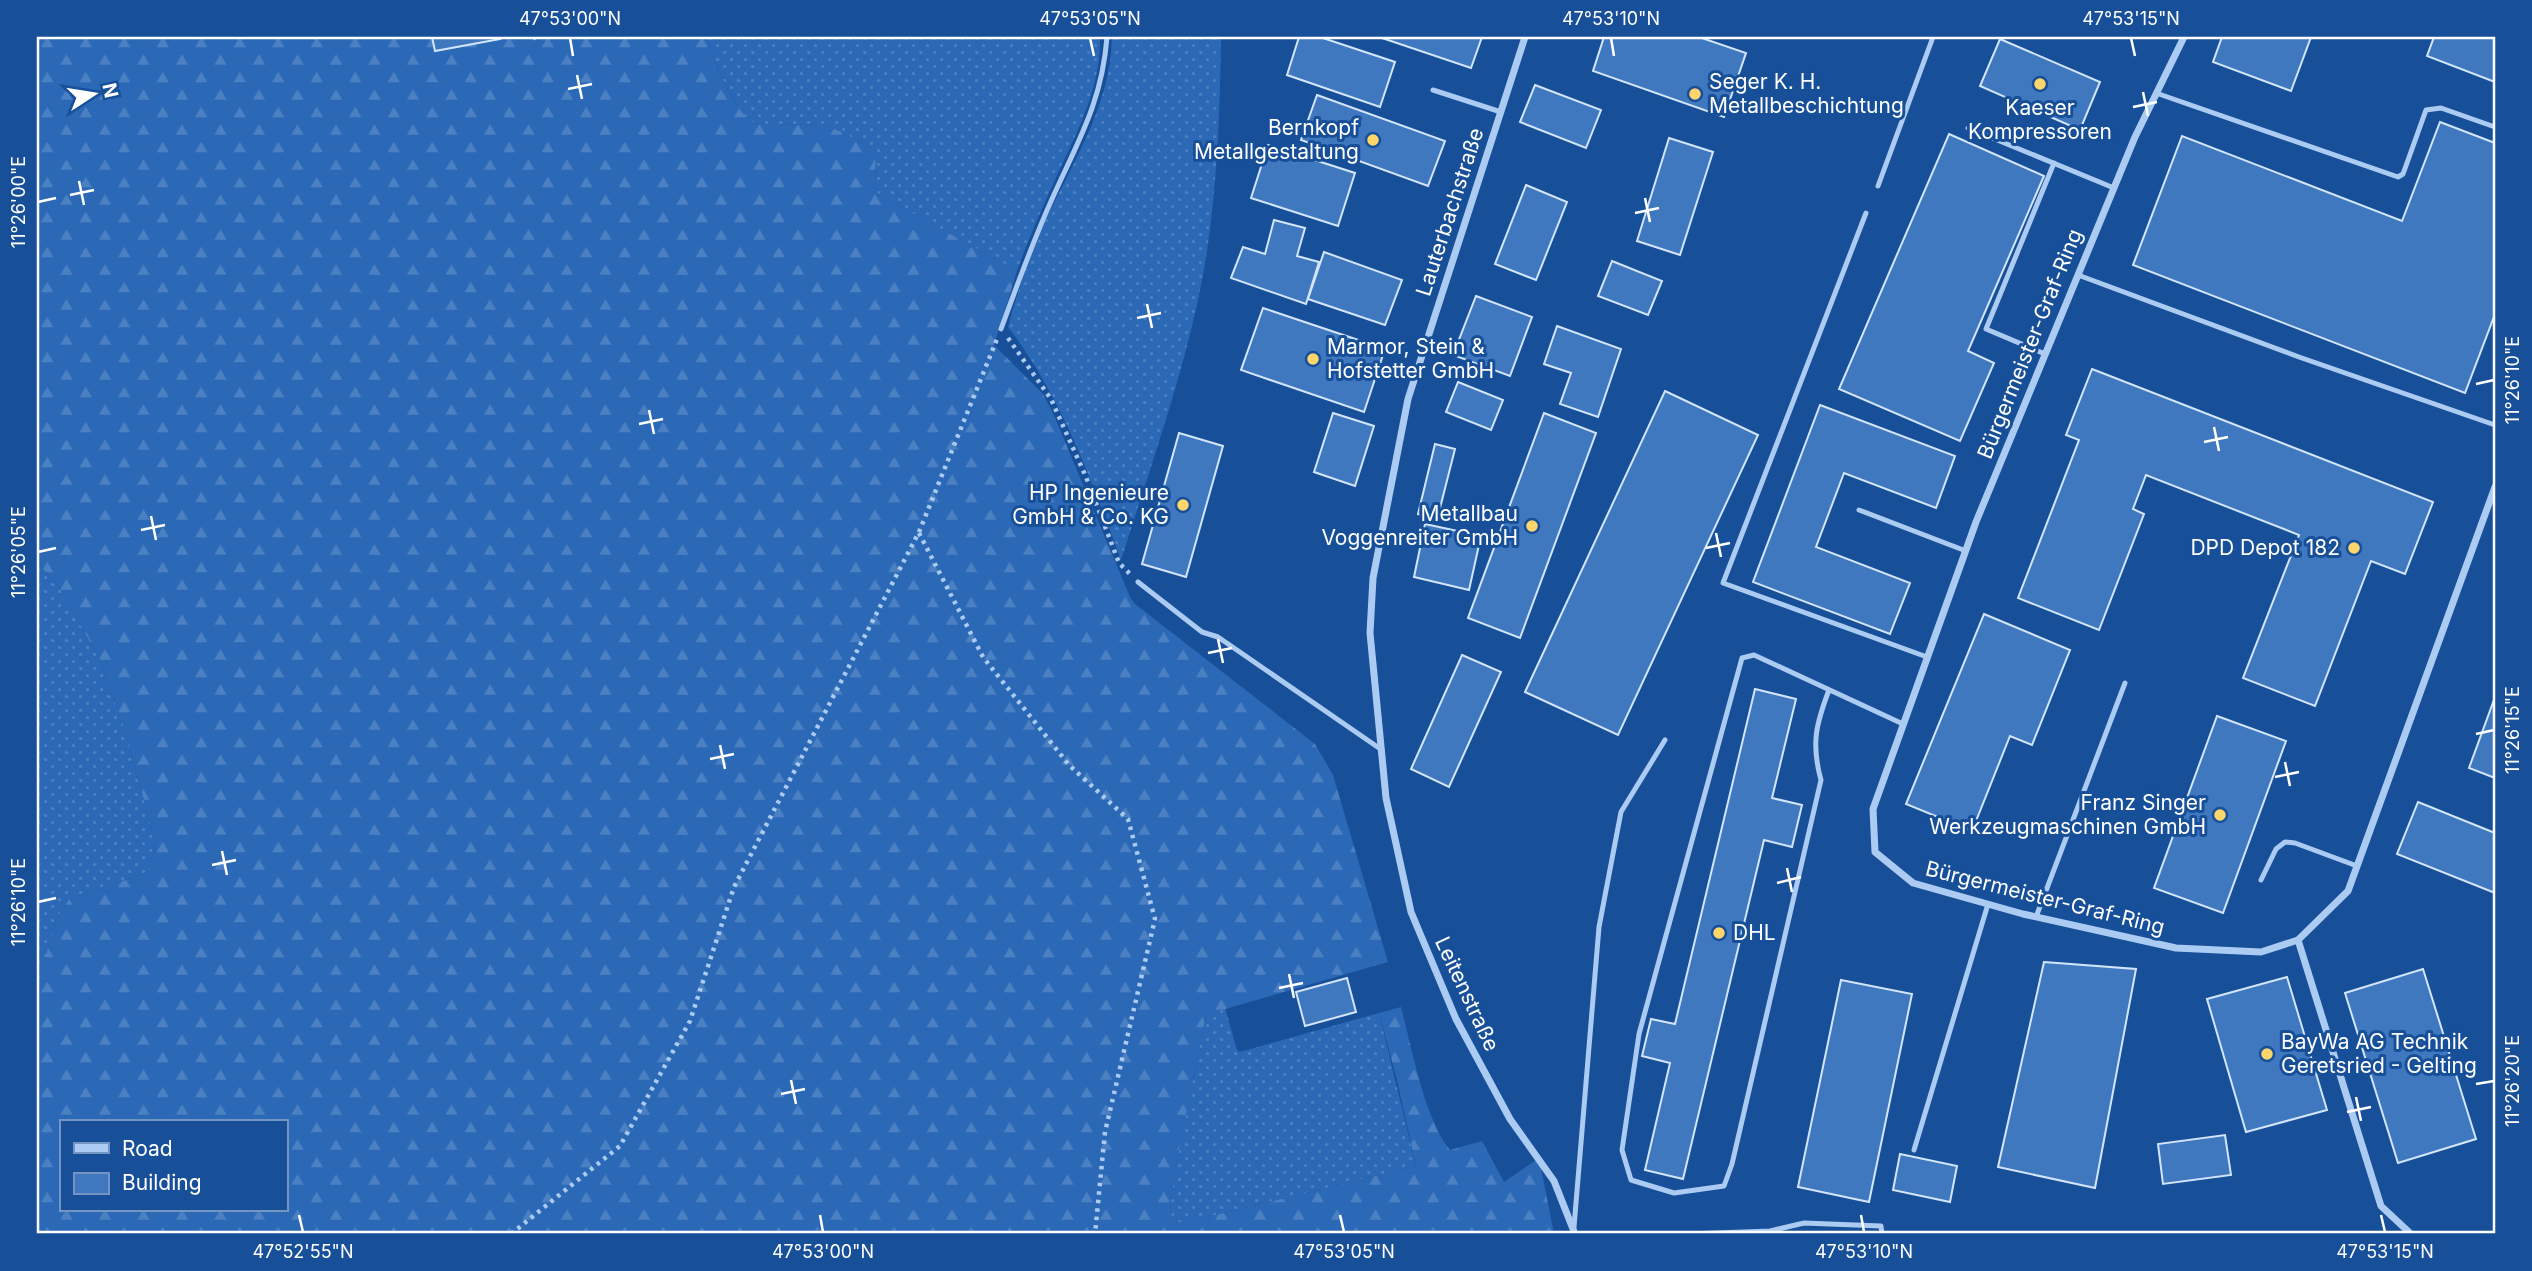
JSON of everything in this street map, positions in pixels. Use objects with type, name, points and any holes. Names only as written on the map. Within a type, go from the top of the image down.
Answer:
[{"type":"street","name":"Lauterbachstraße","points":[[1408,399],[1525,37]]},
{"type":"street","name":"Bürgermeister-Graf-Ring","points":[[2184,37],[2114,188],[1966,551],[1873,809],[1875,852],[1913,883],[2036,917],[2176,948],[2261,952],[2298,940],[2348,891],[2495,487]]},
{"type":"street","name":"Leitenstraße","points":[[1408,399],[1373,578],[1370,632],[1379,748],[1386,798],[1410,912],[1456,1019],[1510,1119],[1554,1181],[1574,1232]]},
{"type":"street","points":[[2298,940],[2381,1206],[2411,1234]]},
{"type":"lane","points":[[1001,329],[1028,255],[1092,111],[1104,71],[1107,37]]},
{"type":"lane","points":[[1878,186],[1933,37]]},
{"type":"lane","points":[[1433,90],[1501,112]]},
{"type":"lane","points":[[2156,93],[2398,177],[2403,174],[2426,110],[2441,108],[2495,127]]},
{"type":"lane","points":[[1968,128],[2114,188]]},
{"type":"lane","points":[[2045,354],[1986,329],[2054,163]]},
{"type":"lane","points":[[1866,214],[1723,583],[1927,657]]},
{"type":"lane","points":[[2078,275],[2299,357],[2495,425]]},
{"type":"lane","points":[[1858,510],[1966,551]]},
{"type":"lane","points":[[1138,582],[1202,632],[1218,637],[1379,748]]},
{"type":"lane","points":[[1829,690],[1818,721],[1815,757],[1821,780],[1732,1164],[1724,1186],[1674,1193],[1631,1180],[1622,1150],[1639,1034],[1742,658],[1754,655],[1903,724]]},
{"type":"lane","points":[[2036,917],[2125,683]]},
{"type":"lane","points":[[1574,1232],[1599,927],[1620,812],[1665,740]]},
{"type":"lane","points":[[2261,880],[2276,849],[2285,842],[2295,843],[2357,866]]},
{"type":"lane","points":[[1914,1150],[1987,904]]},
{"type":"lane","points":[[1689,1234],[1770,1231],[1804,1223],[1881,1226],[1882,1234]]},
{"type":"path","points":[[511,1234],[620,1146],[690,1021],[734,887],[919,532],[1001,329]]},
{"type":"path","points":[[1001,329],[1051,399],[1081,465],[1119,563],[1138,582]]},
{"type":"path","points":[[919,532],[983,657],[1069,765],[1128,819],[1155,919],[1105,1132],[1095,1234]]},
{"type":"green space","points":[[37,37],[706,37],[726,87],[750,120],[759,125],[823,124],[876,151],[875,187],[878,194],[1017,271],[994,345],[1043,394],[1130,597],[1135,604],[1315,744],[1333,775],[1388,962],[1208,1014],[1174,1174],[1170,1211],[1174,1222],[1183,1223],[1416,1166],[1379,1013],[1401,1007],[1426,1102],[1450,1150],[1482,1141],[1504,1182],[1539,1158],[1554,1234],[37,1234],[37,988],[56,919],[69,899],[147,873],[156,845],[125,730],[99,658],[58,585],[37,563]]},
{"type":"green space","points":[[706,37],[1100,37],[1093,90],[1017,271],[878,194],[875,187],[876,151],[823,124],[759,125],[750,120],[726,87]]},
{"type":"green space","points":[[1112,37],[1221,37],[1217,154],[1204,270],[1178,380],[1121,560],[1086,469],[1059,410],[1008,327],[1038,238],[1097,111],[1105,87]]},
{"type":"green space","points":[[37,563],[58,585],[99,658],[125,730],[156,845],[147,873],[69,899],[56,919],[38,988]]},
{"type":"green space","points":[[1225,1008],[1237,1050],[1240,1052],[1379,1013],[1416,1166],[1183,1223],[1174,1222],[1170,1211],[1174,1174],[1205,1020],[1208,1014]]},
{"type":"building","points":[[432,37],[499,37],[500,39],[435,51]]},
{"type":"building","points":[[1299,37],[1320,37],[1395,62],[1380,107],[1287,75]]},
{"type":"building","points":[[1379,37],[1482,37],[1471,68]]},
{"type":"building","name":"Seger K. H. Metallbeschichtung","points":[[1604,37],[1699,37],[1746,53],[1724,117],[1593,71]]},
{"type":"building","points":[[2222,37],[2311,37],[2291,91],[2213,62]]},
{"type":"building","points":[[2434,37],[2495,37],[2495,82],[2427,56]]},
{"type":"building","name":"Kaeser Kompressoren","points":[[2000,39],[2100,82],[2080,130],[1980,86]]},
{"type":"building","points":[[1535,85],[1601,110],[1586,148],[1520,122]]},
{"type":"building","name":"Bernkopf Metallgestaltung","points":[[1317,95],[1445,141],[1428,186],[1301,140]]},
{"type":"building","points":[[2440,122],[2495,143],[2495,314],[2465,393],[2133,265],[2182,136],[2402,221]]},
{"type":"building","points":[[1949,134],[2044,176],[1968,351],[1994,363],[1960,441],[1839,389]]},
{"type":"building","points":[[1669,138],[1713,152],[1680,255],[1637,241]]},
{"type":"building","points":[[1268,145],[1355,173],[1338,226],[1251,198]]},
{"type":"building","points":[[1526,185],[1567,202],[1536,280],[1495,264]]},
{"type":"building","points":[[1274,220],[1305,228],[1297,256],[1319,262],[1306,304],[1231,278],[1243,247],[1265,254]]},
{"type":"building","points":[[1324,252],[1402,280],[1385,325],[1308,299]]},
{"type":"building","points":[[1612,261],[1662,281],[1648,315],[1598,296]]},
{"type":"building","points":[[1476,296],[1532,317],[1510,376],[1453,355]]},
{"type":"building","name":"Marmor, Stein & Hofstetter GmbH","points":[[1263,308],[1385,349],[1364,412],[1241,370]]},
{"type":"building","points":[[1557,326],[1621,349],[1598,417],[1560,404],[1571,373],[1544,364]]},
{"type":"building","name":"DPD Depot 182","points":[[2092,369],[2433,502],[2405,574],[2371,561],[2315,706],[2243,678],[2299,535],[2146,475],[2133,509],[2144,514],[2099,630],[2018,598],[2079,440],[2066,435]]},
{"type":"building","points":[[1458,382],[1503,400],[1491,430],[1446,412]]},
{"type":"building","points":[[1665,391],[1758,435],[1618,735],[1525,692]]},
{"type":"building","points":[[1820,405],[1955,456],[1936,508],[1844,473],[1816,547],[1910,583],[1890,634],[1753,582]]},
{"type":"building","points":[[1333,413],[1374,426],[1355,486],[1314,472]]},
{"type":"building","name":"Metallbau Voggenreiter GmbH","points":[[1544,413],[1596,433],[1520,638],[1468,618]]},
{"type":"building","name":"HP Ingenieure GmbH & Co. KG","points":[[1179,433],[1223,446],[1186,577],[1142,564]]},
{"type":"building","points":[[1435,444],[1455,449],[1437,520],[1418,514]]},
{"type":"building","points":[[1425,524],[1481,536],[1469,590],[1414,577]]},
{"type":"building","points":[[1984,614],[2070,650],[2032,745],[2010,736],[1972,831],[1906,804]]},
{"type":"building","points":[[1462,655],[1501,672],[1449,787],[1411,769]]},
{"type":"building","name":"DHL","points":[[1755,689],[1796,699],[1772,798],[1802,805],[1792,847],[1764,840],[1683,1179],[1645,1170],[1670,1063],[1642,1056],[1651,1019],[1675,1024]]},
{"type":"building","points":[[2495,697],[2495,778],[2469,768]]},
{"type":"building","name":"Franz Singer Werkzeugmaschinen GmbH","points":[[2217,716],[2286,741],[2223,913],[2154,888]]},
{"type":"building","points":[[2418,802],[2495,833],[2495,893],[2397,854]]},
{"type":"building","points":[[2044,962],[2136,969],[2095,1188],[1998,1167]]},
{"type":"building","points":[[2423,969],[2476,1139],[2398,1163],[2345,993]]},
{"type":"building","name":"BayWa AG Technik Geretsried - Gelting","points":[[2287,977],[2327,1110],[2246,1132],[2207,999]]},
{"type":"building","points":[[1347,978],[1356,1012],[1305,1026],[1296,992]]},
{"type":"building","points":[[1841,980],[1912,994],[1869,1202],[1798,1187]]},
{"type":"building","points":[[2225,1135],[2231,1175],[2163,1184],[2158,1144]]},
{"type":"building","points":[[1900,1154],[1957,1166],[1950,1202],[1893,1190]]},
{"type":"place","name":"Kaeser Kompressoren","points":[[2040,84]]},
{"type":"place","name":"Seger K. H. Metallbeschichtung","points":[[1695,94]]},
{"type":"place","name":"Bernkopf Metallgestaltung","points":[[1373,140]]},
{"type":"place","name":"Marmor, Stein & Hofstetter GmbH","points":[[1313,359]]},
{"type":"place","name":"HP Ingenieure GmbH & Co. KG","points":[[1183,505]]},
{"type":"place","name":"Metallbau Voggenreiter GmbH","points":[[1532,526]]},
{"type":"place","name":"DPD Depot 182","points":[[2354,548]]},
{"type":"place","name":"Franz Singer Werkzeugmaschinen GmbH","points":[[2220,815]]},
{"type":"place","name":"DHL","points":[[1719,933]]},
{"type":"place","name":"BayWa AG Technik Geretsried - Gelting","points":[[2267,1054]]}]
